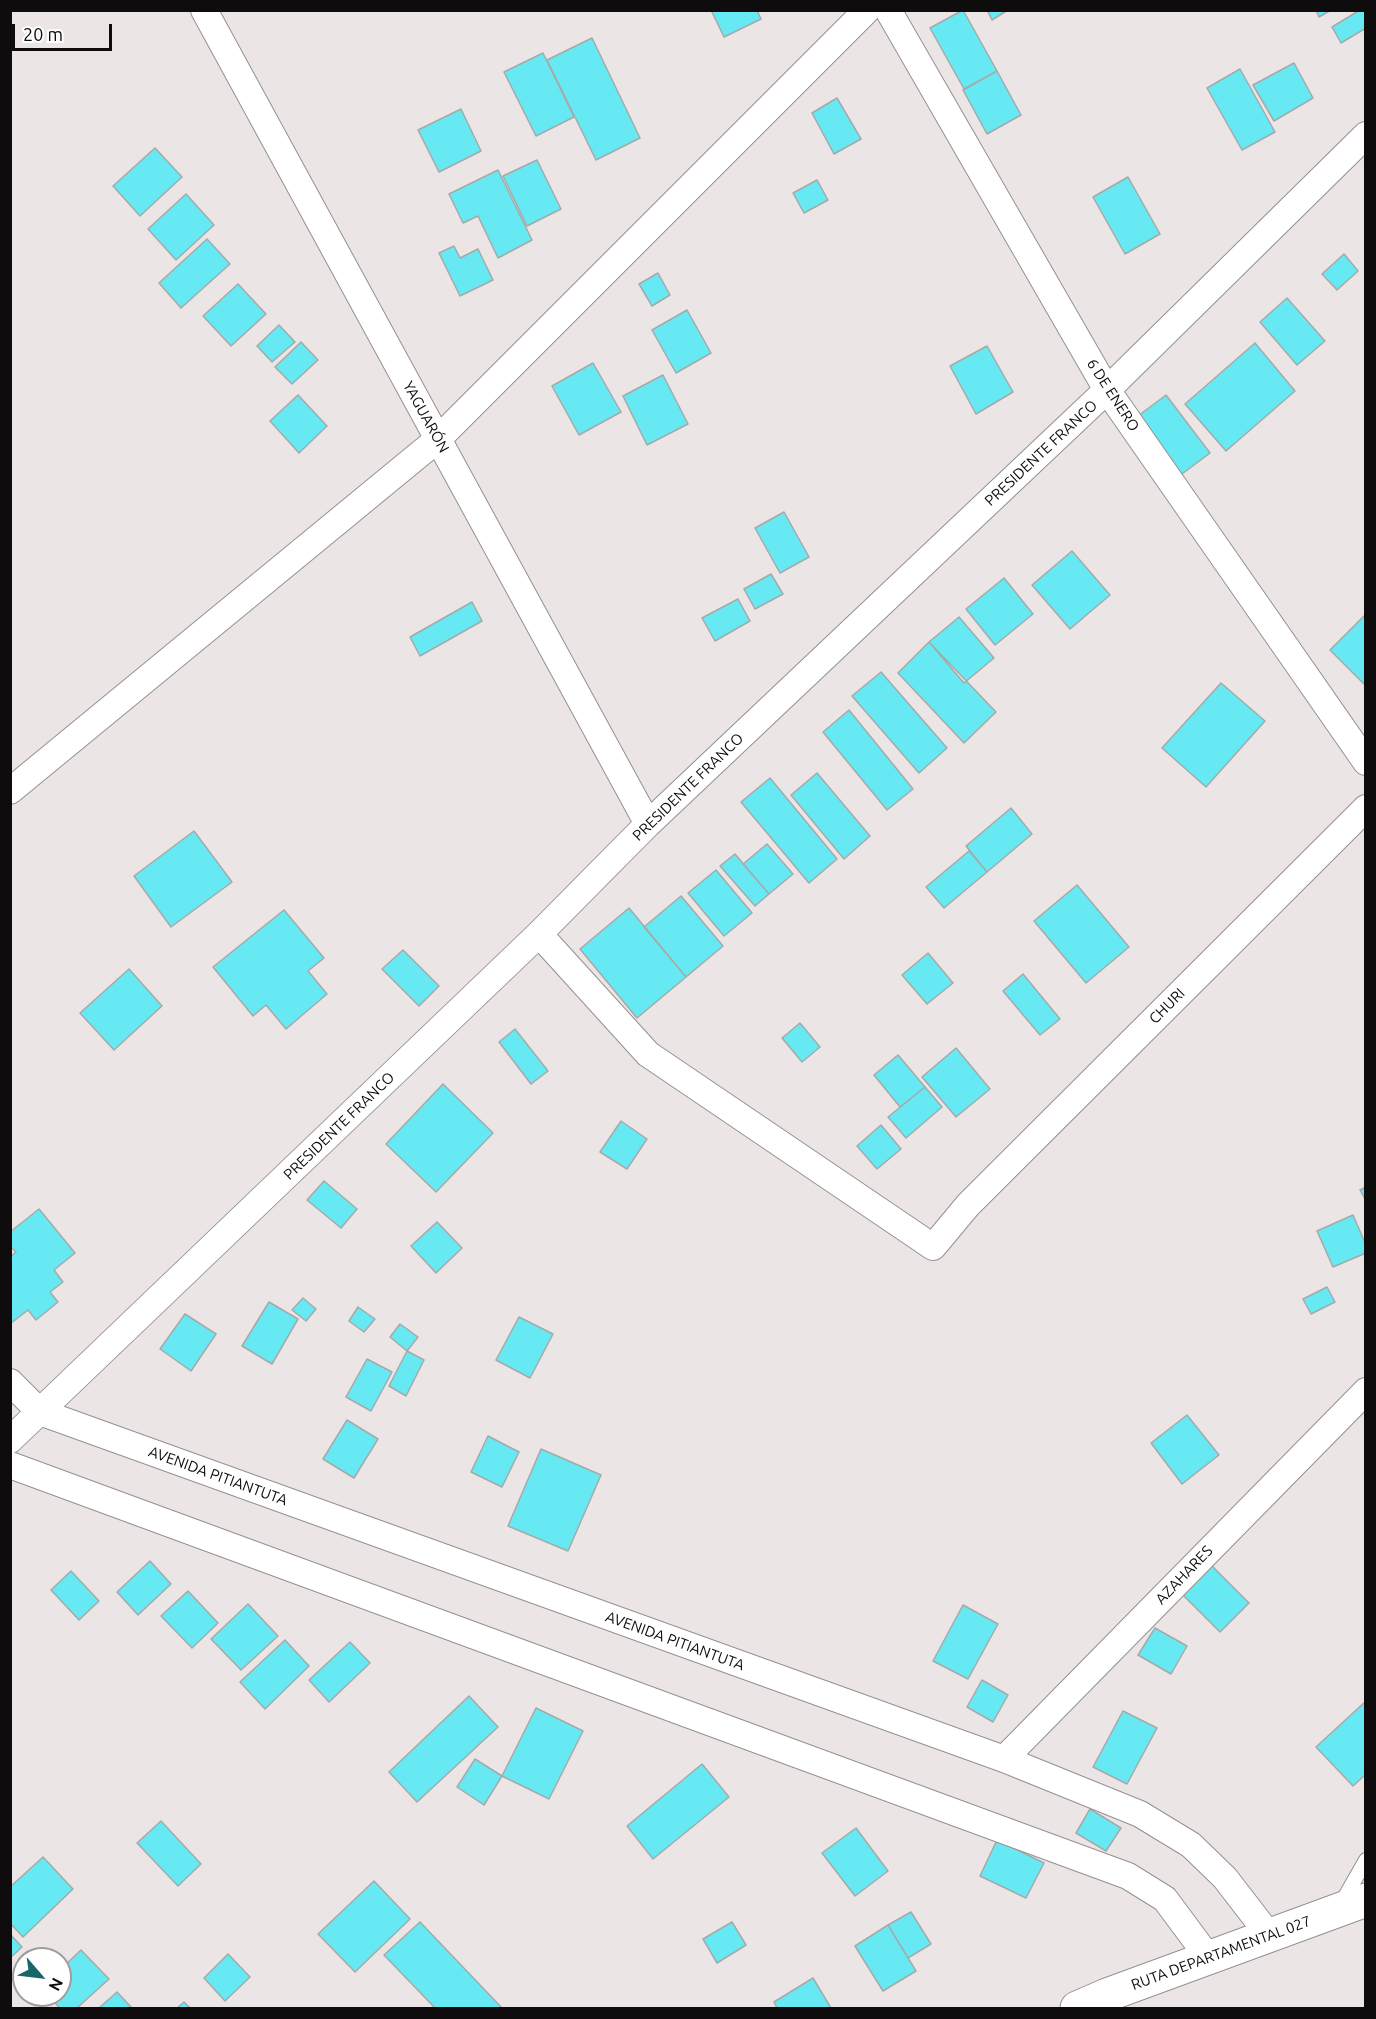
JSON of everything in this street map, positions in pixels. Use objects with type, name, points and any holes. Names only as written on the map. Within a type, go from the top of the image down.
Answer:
[{"type":"main road","name":"RUTA DEPARTAMENTAL 027","points":[[1077,2008],[1352,1905]]},
{"type":"street","points":[[10,791],[438,439],[867,10]]},
{"type":"street","name":"6 DE ENERO","points":[[888,10],[1107,390],[1365,762]]},
{"type":"street","name":"YAGUARÓN","points":[[207,12],[648,824]]},
{"type":"street","name":"PRESIDENTE FRANCO","points":[[10,1440],[539,934],[648,824],[1107,390],[1365,135]]},
{"type":"street","name":"CHURI","points":[[539,934],[648,1054],[933,1246],[968,1205],[1365,808]]},
{"type":"street","points":[[10,1382],[40,1412]]},
{"type":"street","name":"AZAHARES","points":[[1004,1759],[1365,1391]]},
{"type":"street","name":"AVENIDA PITIANTUTA","points":[[40,1412],[1004,1759],[1140,1814],[1191,1845],[1225,1878],[1269,1935]]},
{"type":"street","points":[[10,1466],[1128,1876],[1166,1899],[1208,1958]]},
{"type":"lane","points":[[1352,1905],[1365,1860]]},
{"type":"building","points":[[711,10],[757,10],[761,19],[724,37]]},
{"type":"building","points":[[963,10],[997,71],[964,89],[930,28]]},
{"type":"building","points":[[987,10],[1008,10],[992,20]]},
{"type":"building","points":[[1316,10],[1331,10],[1319,17]]},
{"type":"building","points":[[1360,10],[1366,10],[1366,28],[1341,43],[1332,27]]},
{"type":"building","points":[[592,38],[640,138],[596,160],[547,60]]},
{"type":"building","points":[[543,53],[574,117],[536,136],[504,72]]},
{"type":"building","points":[[1294,63],[1313,98],[1274,121],[1253,85]]},
{"type":"building","points":[[1240,69],[1275,132],[1242,150],[1207,88]]},
{"type":"building","points":[[997,71],[1021,115],[987,134],[963,90]]},
{"type":"building","points":[[837,98],[861,139],[834,154],[812,113]]},
{"type":"building","points":[[461,109],[481,151],[439,172],[418,130]]},
{"type":"building","points":[[155,148],[182,177],[140,216],[113,186]]},
{"type":"building","points":[[537,160],[561,209],[527,226],[503,176]]},
{"type":"building","points":[[498,170],[532,240],[498,258],[478,216],[463,223],[449,194]]},
{"type":"building","points":[[1128,177],[1160,234],[1125,254],[1093,197]]},
{"type":"building","points":[[817,180],[828,200],[804,213],[793,193]]},
{"type":"building","points":[[186,194],[214,225],[176,260],[148,229]]},
{"type":"building","points":[[207,239],[230,264],[181,308],[159,283]]},
{"type":"building","points":[[454,246],[460,258],[478,249],[493,280],[460,296],[439,253]]},
{"type":"building","points":[[1344,254],[1358,271],[1337,290],[1322,274]]},
{"type":"building","points":[[658,273],[670,295],[652,306],[639,284]]},
{"type":"building","points":[[238,284],[266,314],[231,346],[203,316]]},
{"type":"building","points":[[1287,298],[1325,341],[1297,365],[1260,322]]},
{"type":"building","points":[[687,310],[711,353],[676,373],[652,330]]},
{"type":"building","points":[[279,325],[295,342],[272,362],[257,346]]},
{"type":"building","points":[[301,342],[318,360],[292,384],[275,367]]},
{"type":"building","points":[[1255,343],[1295,391],[1226,451],[1185,404]]},
{"type":"building","points":[[987,346],[1013,392],[976,414],[950,366]]},
{"type":"building","points":[[593,363],[621,412],[579,435],[552,386]]},
{"type":"building","points":[[663,375],[688,424],[647,445],[623,396]]},
{"type":"building","points":[[298,395],[327,426],[299,453],[270,421]]},
{"type":"building","points":[[1166,395],[1210,453],[1178,477],[1134,419]]},
{"type":"building","points":[[784,512],[809,557],[780,573],[755,528]]},
{"type":"building","points":[[1072,551],[1110,595],[1070,629],[1032,585]]},
{"type":"building","points":[[771,574],[783,594],[755,609],[744,589]]},
{"type":"building","points":[[1004,578],[1033,614],[995,645],[966,609]]},
{"type":"building","points":[[738,599],[750,621],[715,641],[702,618]]},
{"type":"building","points":[[472,602],[482,621],[420,656],[410,637]]},
{"type":"building","points":[[1364,616],[1366,617],[1366,686],[1330,650]]},
{"type":"building","points":[[959,617],[994,658],[964,683],[929,642]]},
{"type":"building","points":[[929,642],[996,712],[964,743],[898,673]]},
{"type":"building","points":[[881,672],[947,748],[919,773],[852,696]]},
{"type":"building","points":[[1221,683],[1265,721],[1206,787],[1162,748]]},
{"type":"building","points":[[849,710],[913,789],[887,810],[823,732]]},
{"type":"building","points":[[817,773],[870,836],[844,859],[791,795]]},
{"type":"building","points":[[770,778],[837,859],[809,883],[741,802]]},
{"type":"building","points":[[1011,808],[1032,834],[987,872],[966,846]]},
{"type":"building","points":[[194,831],[232,882],[171,927],[134,876]]},
{"type":"building","points":[[767,844],[793,874],[769,894],[743,864]]},
{"type":"building","points":[[969,851],[987,872],[944,908],[926,887]]},
{"type":"building","points":[[735,854],[769,894],[755,906],[720,866]]},
{"type":"building","points":[[716,870],[752,913],[724,936],[688,893]]},
{"type":"building","points":[[1077,885],[1129,947],[1086,983],[1034,921]]},
{"type":"building","points":[[681,896],[723,946],[686,977],[644,927]]},
{"type":"building","points":[[629,908],[686,977],[637,1018],[580,949]]},
{"type":"building","points":[[284,910],[324,958],[308,971],[327,994],[286,1029],[266,1005],[253,1016],[213,967]]},
{"type":"building","points":[[403,950],[439,986],[419,1006],[382,969]]},
{"type":"building","points":[[928,953],[953,983],[927,1004],[902,975]]},
{"type":"building","points":[[129,969],[162,1006],[114,1050],[80,1013]]},
{"type":"building","points":[[1023,974],[1060,1019],[1040,1035],[1003,991]]},
{"type":"building","points":[[800,1023],[820,1047],[802,1062],[782,1038]]},
{"type":"building","points":[[515,1029],[548,1071],[531,1084],[499,1042]]},
{"type":"building","points":[[956,1048],[990,1089],[956,1117],[922,1077]]},
{"type":"building","points":[[898,1055],[925,1087],[900,1107],[874,1075]]},
{"type":"building","points":[[443,1084],[493,1133],[436,1192],[386,1144]]},
{"type":"building","points":[[925,1087],[942,1107],[906,1138],[888,1117]]},
{"type":"building","points":[[621,1121],[647,1139],[627,1169],[600,1152]]},
{"type":"building","points":[[881,1125],[901,1149],[877,1169],[857,1146]]},
{"type":"building","points":[[324,1181],[357,1209],[341,1228],[307,1200]]},
{"type":"building","points":[[1366,1187],[1366,1201],[1360,1190]]},
{"type":"building","points":[[39,1209],[75,1253],[54,1270],[63,1282],[50,1292],[58,1302],[36,1320],[28,1310],[10,1324],[10,1257],[16,1252],[10,1246],[10,1232]]},
{"type":"building","points":[[1353,1215],[1366,1245],[1366,1253],[1333,1267],[1317,1231]]},
{"type":"building","points":[[437,1222],[462,1248],[436,1273],[411,1246]]},
{"type":"building","points":[[1327,1287],[1335,1302],[1311,1314],[1303,1299]]},
{"type":"building","points":[[303,1298],[316,1309],[306,1321],[292,1310]]},
{"type":"building","points":[[269,1302],[298,1319],[272,1364],[242,1346]]},
{"type":"building","points":[[358,1307],[375,1319],[364,1332],[349,1321]]},
{"type":"building","points":[[185,1314],[216,1334],[191,1371],[160,1349]]},
{"type":"building","points":[[519,1317],[553,1334],[530,1378],[496,1360]]},
{"type":"building","points":[[400,1324],[418,1337],[407,1351],[390,1337]]},
{"type":"building","points":[[407,1351],[424,1360],[406,1396],[389,1386]]},
{"type":"building","points":[[367,1359],[392,1372],[371,1411],[346,1397]]},
{"type":"building","points":[[1187,1415],[1219,1455],[1182,1484],[1151,1443]]},
{"type":"building","points":[[347,1420],[378,1439],[354,1478],[323,1459]]},
{"type":"building","points":[[488,1436],[519,1452],[502,1487],[471,1472]]},
{"type":"building","points":[[541,1449],[601,1475],[568,1551],[508,1526]]},
{"type":"building","points":[[150,1561],[171,1584],[138,1615],[117,1592]]},
{"type":"building","points":[[1212,1566],[1249,1603],[1220,1632],[1183,1595]]},
{"type":"building","points":[[71,1571],[99,1601],[79,1620],[51,1590]]},
{"type":"building","points":[[188,1591],[218,1623],[192,1648],[161,1616]]},
{"type":"building","points":[[248,1604],[278,1636],[241,1670],[211,1639]]},
{"type":"building","points":[[963,1605],[998,1624],[968,1679],[933,1661]]},
{"type":"building","points":[[1155,1628],[1187,1646],[1171,1674],[1138,1655]]},
{"type":"building","points":[[285,1640],[309,1666],[265,1709],[240,1682]]},
{"type":"building","points":[[350,1642],[370,1663],[329,1702],[309,1680]]},
{"type":"building","points":[[982,1680],[1008,1695],[993,1722],[967,1707]]},
{"type":"building","points":[[469,1696],[498,1727],[417,1802],[389,1772]]},
{"type":"building","points":[[1366,1701],[1366,1774],[1353,1786],[1316,1747]]},
{"type":"building","points":[[536,1708],[583,1731],[549,1799],[502,1776]]},
{"type":"building","points":[[1123,1711],[1157,1728],[1127,1784],[1093,1767]]},
{"type":"building","points":[[475,1759],[502,1776],[484,1805],[457,1787]]},
{"type":"building","points":[[702,1764],[729,1797],[653,1859],[627,1826]]},
{"type":"building","points":[[1090,1809],[1121,1828],[1106,1851],[1076,1833]]},
{"type":"building","points":[[161,1821],[201,1864],[178,1886],[137,1843]]},
{"type":"building","points":[[856,1828],[888,1871],[855,1896],[822,1853]]},
{"type":"building","points":[[997,1840],[1044,1863],[1026,1898],[980,1876]]},
{"type":"building","points":[[43,1857],[73,1889],[23,1937],[10,1923],[10,1887]]},
{"type":"building","points":[[374,1881],[410,1919],[355,1972],[318,1934]]},
{"type":"building","points":[[911,1912],[931,1944],[908,1958],[888,1925]]},
{"type":"building","points":[[420,1922],[502,2008],[435,2008],[384,1955]]},
{"type":"building","points":[[732,1922],[746,1945],[717,1963],[703,1939]]},
{"type":"building","points":[[888,1925],[916,1971],[883,1991],[855,1946]]},
{"type":"building","points":[[10,1934],[22,1947],[12,1947],[10,1958]]},
{"type":"building","points":[[81,1950],[109,1979],[77,2008],[60,2008],[72,2007],[72,1959]]},
{"type":"building","points":[[228,1954],[250,1977],[225,2001],[204,1978]]},
{"type":"building","points":[[813,1978],[831,2008],[777,2008],[774,2002]]},
{"type":"building","points":[[117,1992],[132,2008],[99,2008]]},
{"type":"building","points":[[184,2002],[190,2008],[177,2008]]}]
